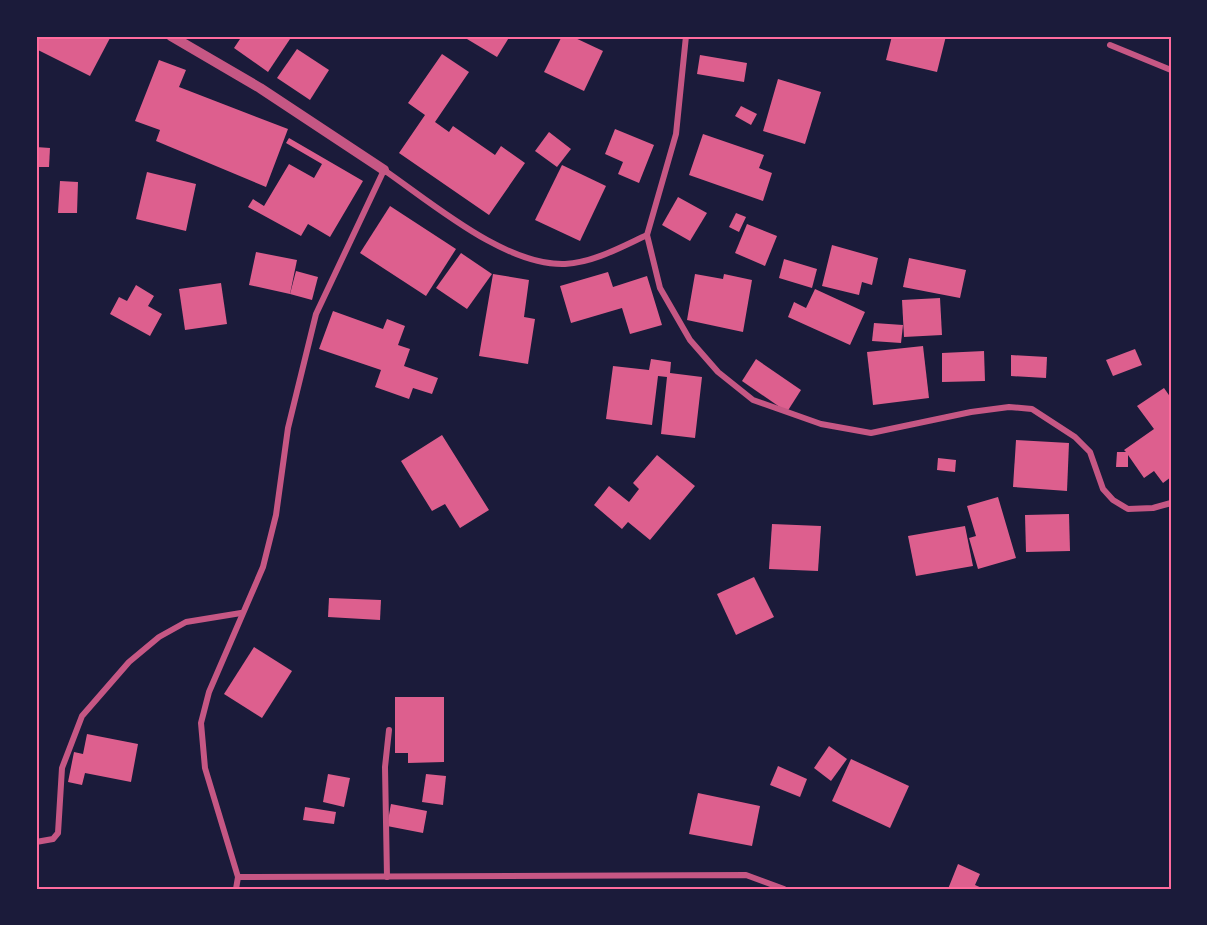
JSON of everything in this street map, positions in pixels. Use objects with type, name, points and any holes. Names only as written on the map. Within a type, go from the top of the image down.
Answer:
[{"type":"street","points":[[171,36],[260,88],[487,240],[526,258],[564,264],[597,258],[647,235]]},
{"type":"street","points":[[686,36],[676,134],[647,235],[660,288],[690,340],[718,372],[753,400],[821,424],[871,433],[971,412],[1009,407],[1032,409],[1075,438],[1090,452],[1103,489],[1113,500],[1128,509],[1153,508],[1171,503]]},
{"type":"street","points":[[1110,45],[1171,70]]},
{"type":"street","points":[[236,889],[238,877],[206,768],[201,723],[209,692],[241,613],[263,567],[276,515],[288,428],[316,314],[384,170]]},
{"type":"street","points":[[36,842],[53,839],[58,832],[62,768],[82,716],[129,662],[159,637],[186,622],[241,613]]},
{"type":"street","points":[[387,877],[385,767],[389,730]]},
{"type":"street","points":[[238,877],[746,874],[784,889]]},
{"type":"building","points":[[36,36],[106,36],[110,38],[90,76],[36,49]]},
{"type":"building","points":[[242,36],[292,36],[268,72],[234,48]]},
{"type":"building","points":[[462,36],[510,36],[497,57]]},
{"type":"building","points":[[562,36],[571,36],[603,51],[584,91],[544,72]]},
{"type":"building","points":[[892,36],[946,36],[937,72],[886,60]]},
{"type":"building","points":[[297,49],[329,70],[310,100],[277,78]]},
{"type":"building","points":[[442,54],[469,72],[435,122],[449,132],[453,126],[495,155],[501,146],[525,163],[489,215],[399,153],[425,115],[408,103]]},
{"type":"building","points":[[700,55],[747,63],[744,82],[697,74]]},
{"type":"building","points":[[159,60],[186,70],[179,87],[288,129],[266,187],[156,141],[160,130],[135,121]]},
{"type":"building","points":[[778,79],[821,92],[805,144],[763,131]]},
{"type":"building","points":[[741,106],[757,114],[751,125],[735,116]]},
{"type":"building","points":[[615,129],[654,145],[639,183],[618,174],[623,162],[605,154]]},
{"type":"building","points":[[549,132],[571,149],[557,167],[535,151]]},
{"type":"building","points":[[703,134],[764,155],[759,168],[772,173],[763,201],[689,175]]},
{"type":"building","points":[[289,138],[363,181],[330,237],[308,224],[301,236],[248,207],[253,199],[264,206],[289,164],[314,178],[322,164],[286,143]]},
{"type":"building","points":[[36,147],[50,148],[49,167],[36,167]]},
{"type":"building","points":[[562,165],[606,186],[580,241],[535,220]]},
{"type":"building","points":[[147,172],[196,184],[186,231],[136,219]]},
{"type":"building","points":[[60,181],[78,182],[77,213],[58,213]]},
{"type":"building","points":[[678,197],[707,213],[690,241],[662,225]]},
{"type":"building","points":[[390,206],[456,249],[426,296],[360,253]]},
{"type":"building","points":[[736,213],[746,217],[739,232],[729,227]]},
{"type":"building","points":[[747,224],[777,236],[765,266],[735,253]]},
{"type":"building","points":[[832,245],[878,258],[872,285],[862,282],[859,295],[822,286]]},
{"type":"building","points":[[256,252],[297,260],[290,294],[249,285]]},
{"type":"building","points":[[461,253],[492,274],[467,309],[436,288]]},
{"type":"building","points":[[909,258],[966,270],[960,298],[903,287]]},
{"type":"building","points":[[784,259],[817,269],[812,288],[779,278]]},
{"type":"building","points":[[296,271],[318,277],[312,300],[290,294]]},
{"type":"building","points":[[608,272],[613,287],[647,276],[662,325],[630,334],[622,308],[571,323],[560,286]]},
{"type":"building","points":[[493,274],[529,280],[524,317],[535,319],[528,364],[479,356]]},
{"type":"building","points":[[695,274],[723,279],[724,274],[752,280],[743,332],[687,320]]},
{"type":"building","points":[[221,283],[227,324],[185,330],[179,289]]},
{"type":"building","points":[[136,285],[154,296],[148,306],[162,314],[150,336],[110,314],[119,297],[127,301]]},
{"type":"building","points":[[815,289],[865,312],[850,345],[788,317],[794,302],[806,308]]},
{"type":"building","points":[[940,298],[942,335],[904,337],[902,300]]},
{"type":"building","points":[[333,311],[383,329],[387,319],[405,326],[398,345],[410,349],[404,366],[438,378],[432,394],[413,388],[409,399],[375,387],[381,370],[319,349]]},
{"type":"building","points":[[874,323],[903,325],[901,343],[872,341]]},
{"type":"building","points":[[923,346],[929,398],[873,405],[867,352]]},
{"type":"building","points":[[1135,349],[1142,365],[1113,376],[1106,360]]},
{"type":"building","points":[[984,351],[985,381],[942,382],[942,353]]},
{"type":"building","points":[[1011,355],[1047,357],[1046,378],[1011,376]]},
{"type":"building","points":[[651,359],[671,362],[670,373],[702,377],[695,438],[661,434],[667,377],[658,376],[652,425],[606,419],[613,366],[649,370]]},
{"type":"building","points":[[756,359],[801,390],[787,412],[742,381]]},
{"type":"building","points":[[1164,388],[1171,398],[1171,477],[1163,483],[1154,471],[1144,478],[1128,455],[1128,467],[1116,467],[1117,452],[1126,452],[1124,450],[1154,429],[1137,406]]},
{"type":"building","points":[[442,435],[489,510],[460,528],[445,504],[432,511],[401,461]]},
{"type":"building","points":[[1016,440],[1069,443],[1067,491],[1013,487]]},
{"type":"building","points":[[657,455],[695,486],[650,540],[628,522],[622,529],[594,505],[609,486],[629,502],[639,489],[633,483]]},
{"type":"building","points":[[938,458],[956,460],[955,472],[937,470]]},
{"type":"building","points":[[998,497],[1016,558],[978,569],[969,538],[976,536],[967,506]]},
{"type":"building","points":[[1069,514],[1070,551],[1026,552],[1025,515]]},
{"type":"building","points":[[772,524],[821,526],[818,571],[769,569]]},
{"type":"building","points":[[965,526],[973,566],[916,576],[908,536]]},
{"type":"building","points":[[754,577],[774,617],[736,635],[717,594]]},
{"type":"building","points":[[329,598],[381,600],[380,620],[328,617]]},
{"type":"building","points":[[254,647],[292,671],[262,718],[224,694]]},
{"type":"building","points":[[395,697],[444,697],[444,762],[408,763],[408,753],[395,753]]},
{"type":"building","points":[[87,734],[138,744],[131,782],[85,773],[82,785],[68,782],[74,752],[83,754]]},
{"type":"building","points":[[829,746],[847,759],[831,781],[814,768]]},
{"type":"building","points":[[851,759],[909,786],[890,828],[832,801]]},
{"type":"building","points":[[778,766],[807,779],[800,797],[770,785]]},
{"type":"building","points":[[328,774],[350,778],[344,807],[323,802]]},
{"type":"building","points":[[426,774],[446,776],[443,805],[422,802]]},
{"type":"building","points":[[698,793],[760,806],[752,846],[689,834]]},
{"type":"building","points":[[391,804],[427,811],[423,833],[387,826]]},
{"type":"building","points":[[305,807],[336,812],[334,824],[303,820]]},
{"type":"building","points":[[958,864],[980,874],[975,885],[984,889],[948,889]]}]
